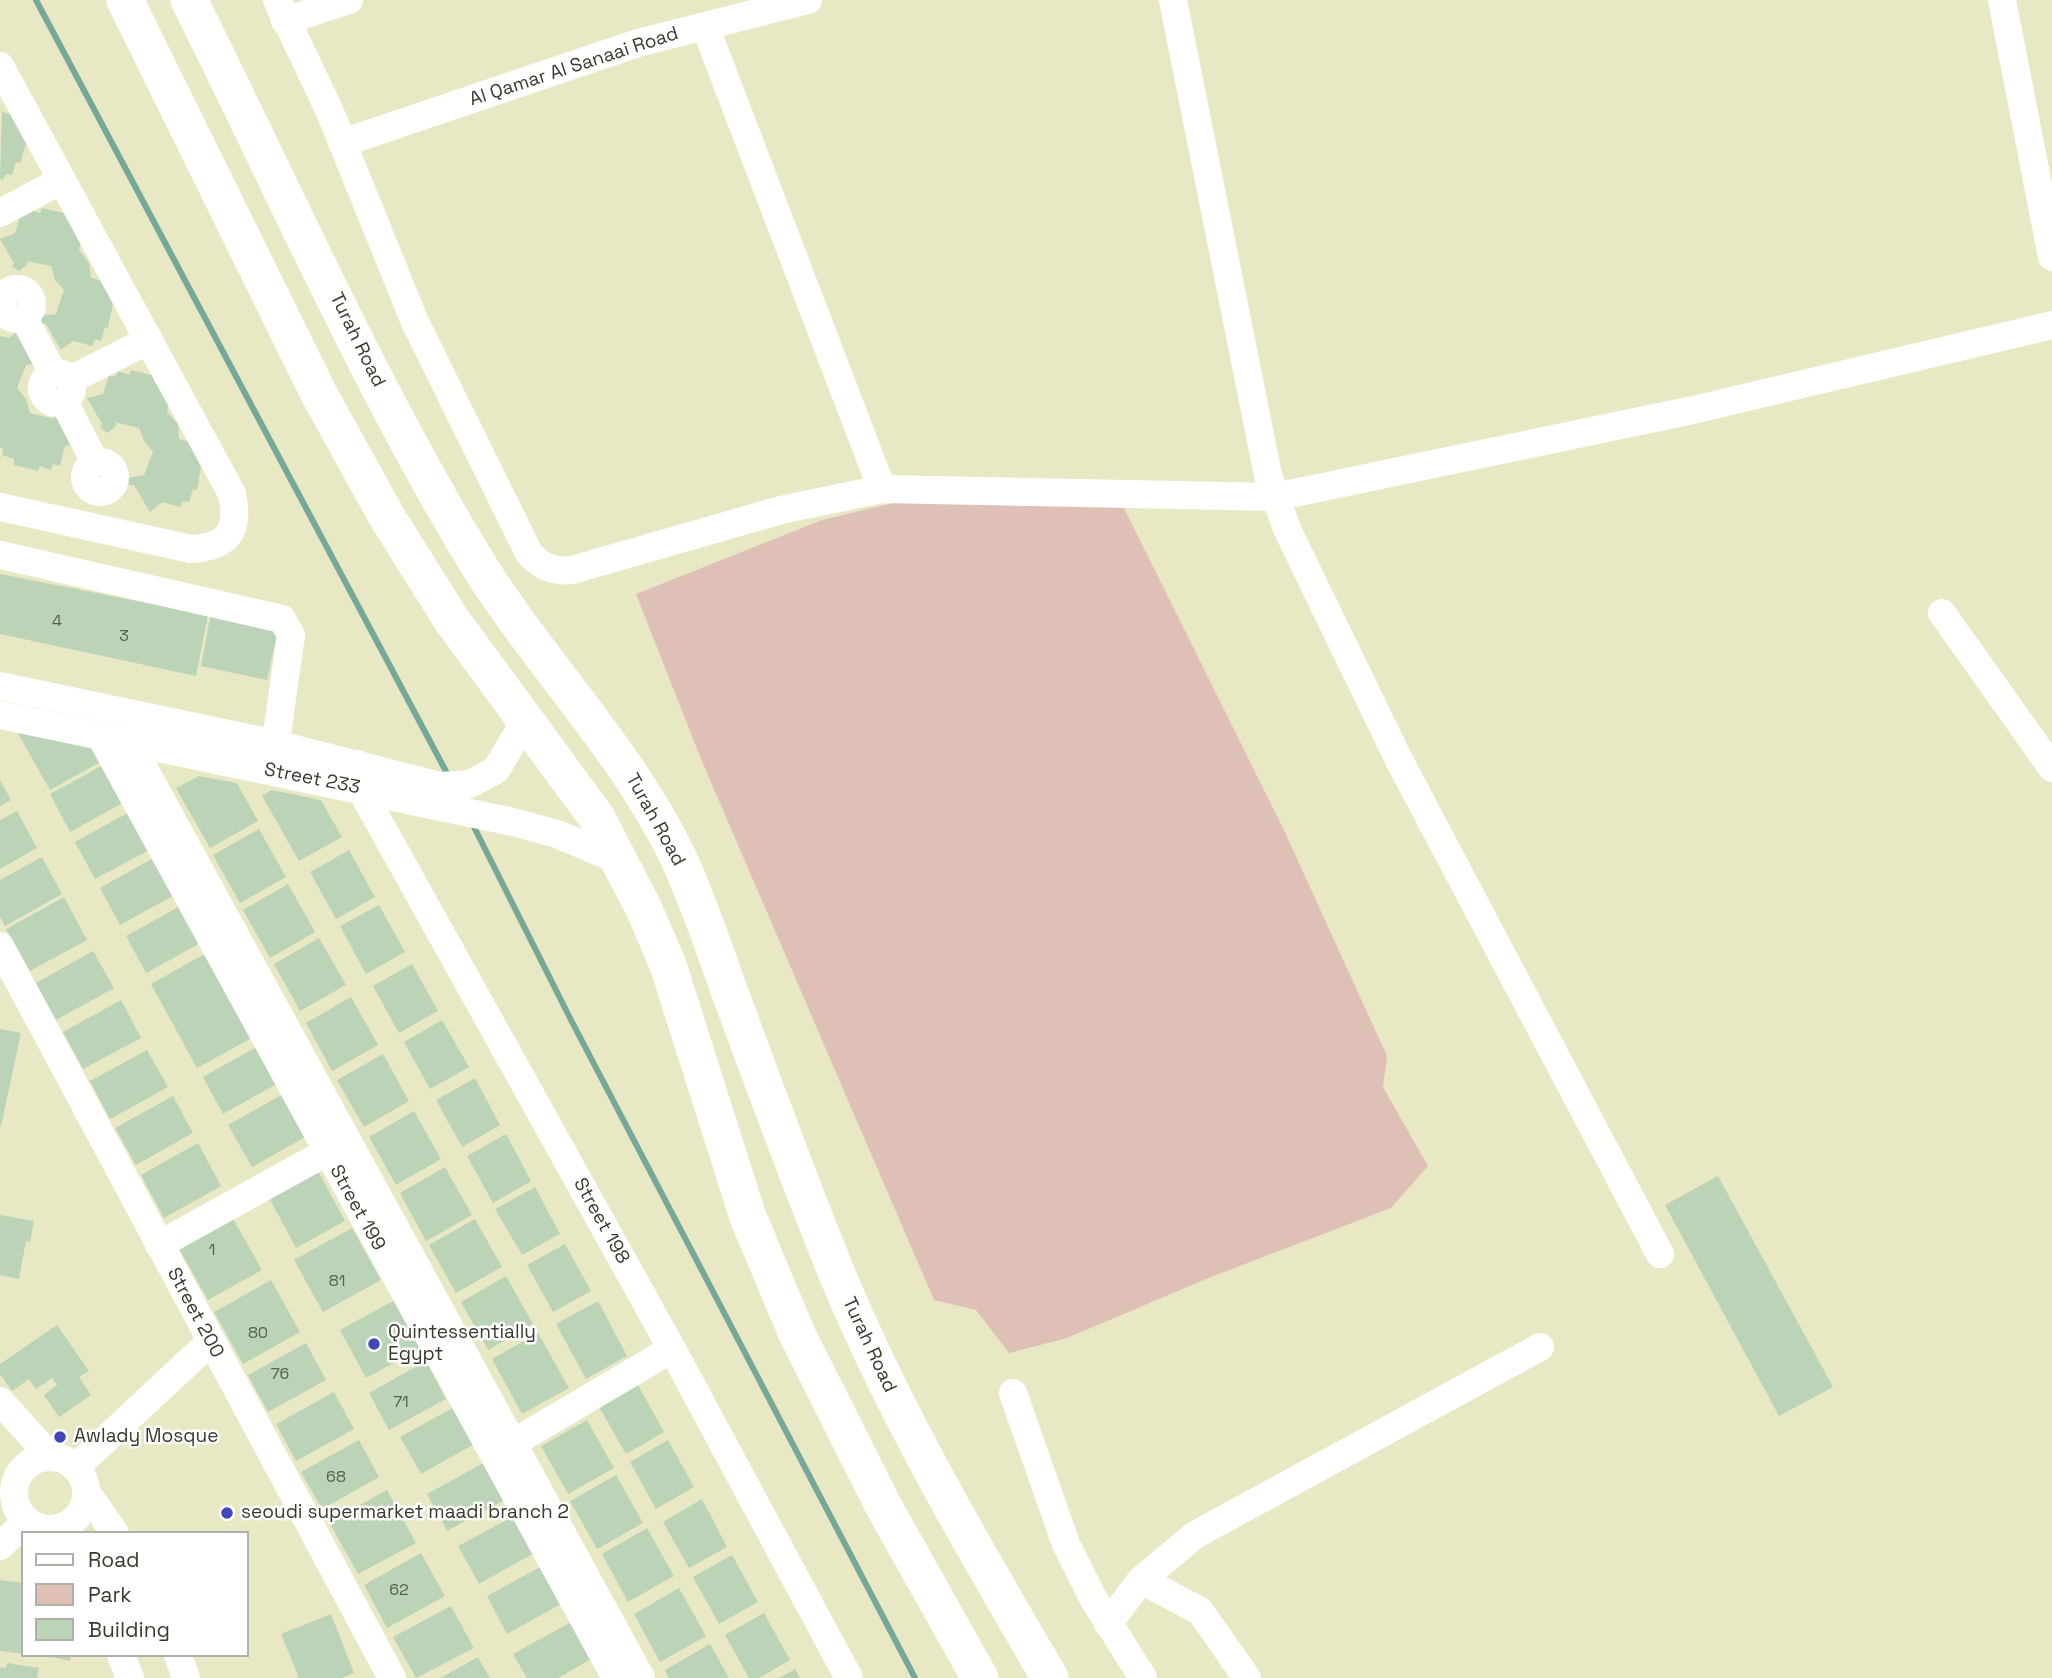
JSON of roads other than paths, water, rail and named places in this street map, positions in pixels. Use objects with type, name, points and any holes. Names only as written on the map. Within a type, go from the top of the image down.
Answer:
[{"type":"main road","points":[[125,0],[319,394],[387,517],[451,619],[597,818],[619,860],[668,965],[748,1217],[797,1334],[884,1507],[980,1678]]},
{"type":"main road","name":"Turah Road","points":[[189,0],[385,397],[448,513],[533,648],[631,775],[679,859],[712,938],[810,1207],[864,1336],[927,1465],[1050,1678]]},
{"type":"street","points":[[210,0],[215,52]]},
{"type":"street","points":[[349,0],[281,10],[342,143],[414,320],[529,553],[544,566],[572,570],[781,510],[882,489],[1275,497],[1693,410],[2052,324]]},
{"type":"street","name":"Al Qamar Al Sanaai Road","points":[[342,143],[638,43],[808,0]]},
{"type":"street","points":[[1173,0],[1268,475],[1287,529],[1398,758],[1660,1255]]},
{"type":"street","points":[[2002,0],[2052,257]]},
{"type":"street","points":[[705,26],[882,489]]},
{"type":"street","points":[[0,66],[232,494],[237,515],[230,535],[212,548],[191,549],[0,507]]},
{"type":"street","points":[[0,213],[62,180]]},
{"type":"street","points":[[7,303],[62,385],[97,480],[126,535]]},
{"type":"street","points":[[62,385],[149,340]]},
{"type":"street","points":[[39,516],[97,480]]},
{"type":"street","points":[[0,555],[282,619],[291,635],[274,758]]},
{"type":"street","points":[[1942,613],[2052,768]]},
{"type":"street","name":"Street 233","points":[[0,686],[274,758],[359,776],[535,827],[578,841],[619,860]]},
{"type":"street","name":"Street 233","points":[[0,715],[130,743],[274,758]]},
{"type":"street","name":"Street 233","points":[[359,776],[440,786],[470,784],[496,770],[525,721]]},
{"type":"street","name":"Street 199","points":[[101,737],[336,1147],[503,1449],[641,1678]]},
{"type":"street","name":"Street 199","points":[[130,743],[336,1147]]},
{"type":"street","name":"Street 198","points":[[359,776],[849,1678]]},
{"type":"street","name":"Street 200","points":[[0,946],[392,1678]]},
{"type":"street","points":[[159,1245],[336,1147]]},
{"type":"street","points":[[76,1467],[210,1342]]},
{"type":"street","points":[[1108,1624],[1141,1580],[1195,1535],[1540,1347]]},
{"type":"street","points":[[503,1449],[672,1349]]},
{"type":"street","points":[[1013,1393],[1066,1545],[1108,1624],[1143,1678]]},
{"type":"street","points":[[0,1401],[50,1456]]},
{"type":"street","name":"Street 199","points":[[503,1449],[616,1678]]},
{"type":"street","points":[[87,1493],[84,1507],[75,1519],[64,1527],[42,1528],[14,1499],[7,1478],[27,1464],[50,1456],[64,1459],[76,1467],[84,1479],[87,1493],[114,1531]]},
{"type":"street","points":[[0,1546],[21,1537]]},
{"type":"street","points":[[1141,1580],[1184,1600],[1200,1611],[1247,1678]]},
{"type":"street","points":[[122,1657],[130,1678]]},
{"type":"street","points":[[179,1657],[187,1678]]},
{"type":"waterway","points":[[36,0],[449,777]]},
{"type":"waterway","points":[[471,821],[571,1020],[915,1678]]},
{"type":"place","name":"Quintessentially Egypt","points":[[374,1344]]},
{"type":"place","name":"Awlady Mosque","points":[[60,1437]]},
{"type":"place","name":"seoudi supermarket maadi branch 2","points":[[227,1513]]}]
